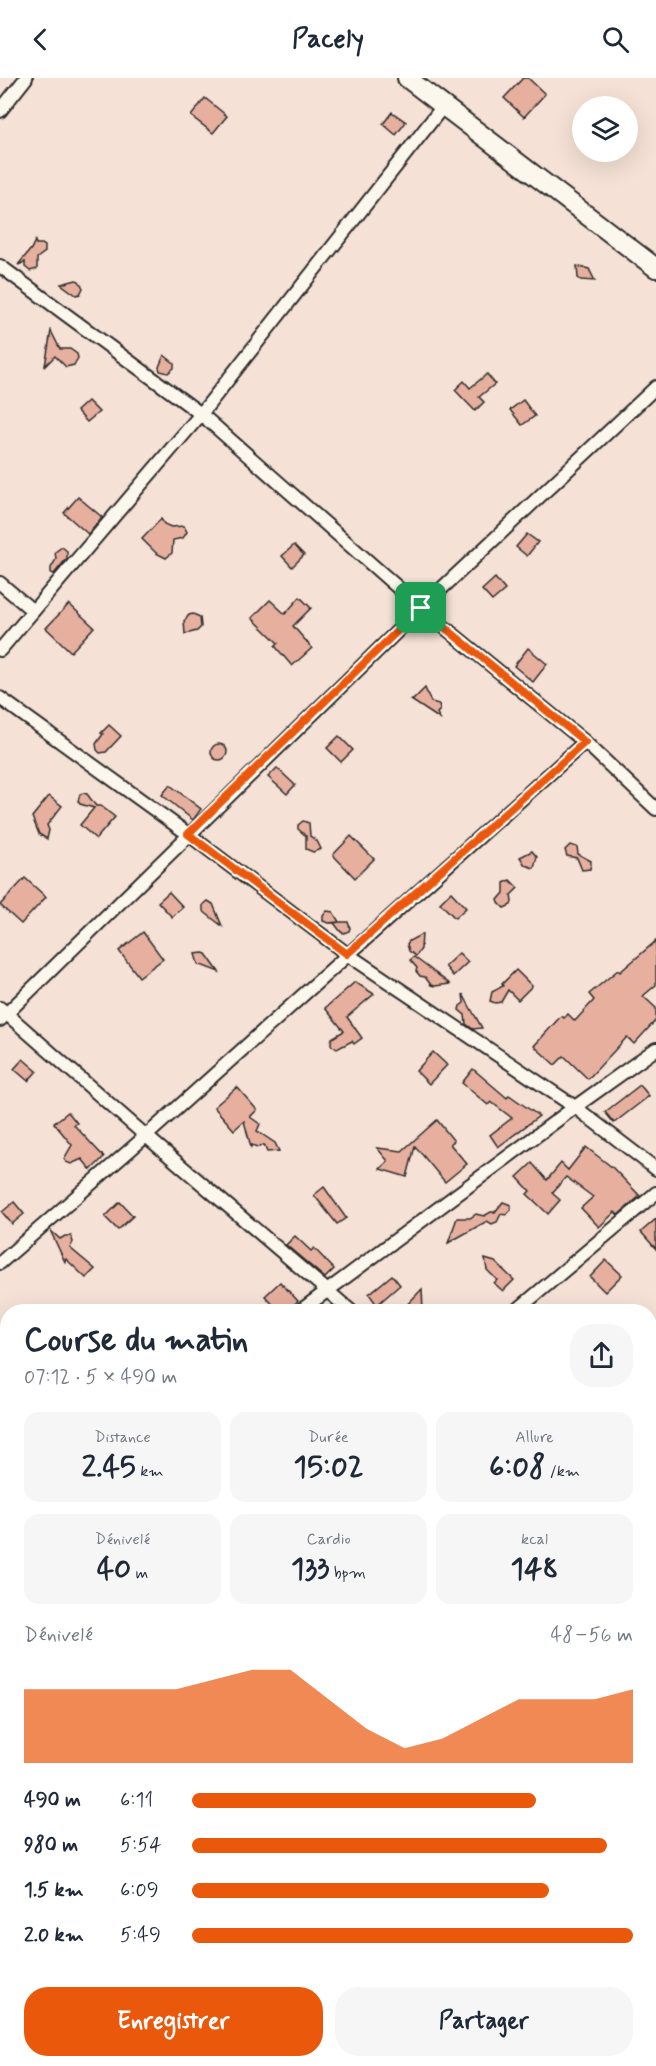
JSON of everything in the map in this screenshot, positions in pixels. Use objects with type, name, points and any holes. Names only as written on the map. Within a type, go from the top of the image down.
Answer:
[{"type":"street","points":[[0,111],[26,78]]},
{"type":"street","points":[[407,78],[656,267]]},
{"type":"street","points":[[0,650],[201,414],[444,105]]},
{"type":"street","points":[[0,266],[201,414],[421,608],[585,742],[656,808]]},
{"type":"street","points":[[343,1304],[2,1014],[421,608],[656,387]]},
{"type":"street","points":[[0,583],[33,611]]},
{"type":"street","points":[[0,698],[188,834],[347,954],[574,1107],[656,1169]]},
{"type":"street","points":[[0,1263],[146,1136],[585,742]]},
{"type":"street","points":[[310,1304],[574,1107],[656,1049]]},
{"type":"street","points":[[524,1304],[656,1193]]},
{"type":"building","points":[[523,78],[528,78],[545,94],[524,117],[504,98]]},
{"type":"building","points":[[205,98],[227,116],[213,133],[191,116]]},
{"type":"building","points":[[392,112],[406,122],[396,135],[383,124]]},
{"type":"building","points":[[35,241],[36,244],[45,246],[45,252],[37,258],[37,269],[30,271],[25,267],[25,262],[18,265]]},
{"type":"building","points":[[577,266],[589,269],[595,281],[578,278]]},
{"type":"building","points":[[76,280],[83,288],[80,294],[76,295],[61,284]]},
{"type":"building","points":[[51,331],[60,349],[70,349],[77,354],[78,358],[74,365],[66,367],[55,356],[45,366]]},
{"type":"building","points":[[164,355],[174,363],[174,368],[168,373],[160,371],[159,367]]},
{"type":"building","points":[[487,374],[495,384],[479,397],[484,402],[475,411],[455,390],[464,381],[470,388]]},
{"type":"building","points":[[523,400],[535,416],[522,425],[510,410]]},
{"type":"building","points":[[88,401],[99,412],[87,422],[77,411]]},
{"type":"building","points":[[78,497],[102,517],[88,534],[64,513]]},
{"type":"building","points":[[161,519],[164,524],[171,527],[184,526],[187,532],[183,538],[173,540],[172,553],[166,558],[156,553],[142,539]]},
{"type":"building","points":[[527,534],[538,542],[527,556],[516,547]]},
{"type":"building","points":[[294,545],[304,555],[292,567],[282,556]]},
{"type":"building","points":[[62,547],[67,551],[67,558],[54,574],[51,573],[56,559],[55,552]]},
{"type":"building","points":[[495,578],[505,590],[492,601],[482,590]]},
{"type":"building","points":[[300,597],[311,608],[293,626],[312,648],[292,666],[275,646],[278,643],[252,618],[270,600],[285,614]]},
{"type":"building","points":[[69,604],[94,627],[71,652],[46,628]]},
{"type":"building","points":[[193,614],[200,617],[201,627],[197,631],[185,634],[184,621]]},
{"type":"building","points":[[528,648],[547,664],[533,682],[514,666]]},
{"type":"building","points":[[425,688],[431,702],[439,704],[440,710],[437,713],[440,719],[411,700]]},
{"type":"building","points":[[109,725],[121,736],[106,752],[100,753],[96,744],[103,734],[101,733]]},
{"type":"building","points":[[339,736],[353,750],[341,762],[327,748]]},
{"type":"building","points":[[219,744],[225,746],[227,752],[225,758],[219,760],[213,758],[211,752],[213,746]]},
{"type":"building","points":[[277,768],[295,785],[287,794],[268,777]]},
{"type":"building","points":[[170,785],[201,809],[193,820],[162,795]]},
{"type":"building","points":[[80,794],[87,794],[96,806],[101,806],[115,817],[96,839],[80,825],[94,808],[80,804],[78,801]]},
{"type":"building","points":[[49,796],[62,806],[47,825],[49,830],[47,839],[39,834],[32,817]]},
{"type":"building","points":[[303,821],[309,823],[310,836],[317,841],[321,849],[313,852],[306,849],[306,836],[298,829],[298,825]]},
{"type":"building","points":[[351,836],[374,859],[355,878],[333,855]]},
{"type":"building","points":[[570,845],[577,847],[578,854],[591,861],[590,869],[582,870],[577,858],[567,856],[565,850]]},
{"type":"building","points":[[532,851],[537,857],[534,868],[525,865],[520,857]]},
{"type":"building","points":[[25,878],[46,897],[21,924],[0,905]]},
{"type":"building","points":[[510,880],[518,888],[511,895],[511,905],[504,908],[498,900],[504,893],[504,883]]},
{"type":"building","points":[[169,892],[183,907],[172,917],[158,902]]},
{"type":"building","points":[[451,892],[466,908],[455,918],[440,903]]},
{"type":"building","points":[[208,901],[213,904],[222,926],[203,911],[203,905]]},
{"type":"building","points":[[327,911],[333,912],[339,922],[323,921],[323,916]]},
{"type":"building","points":[[348,922],[349,931],[341,932],[334,923]]},
{"type":"building","points":[[143,932],[163,959],[139,977],[119,951]]},
{"type":"building","points":[[422,934],[421,949],[416,956],[409,951],[407,944]]},
{"type":"building","points":[[656,941],[656,985],[643,996],[656,1008],[656,1020],[634,1044],[627,1037],[588,1079],[564,1056],[555,1065],[534,1046],[561,1016],[564,1018],[568,1014],[575,1021],[594,1000],[589,994],[618,970],[620,972]]},
{"type":"building","points":[[203,953],[219,972],[198,964],[195,954]]},
{"type":"building","points":[[459,953],[468,962],[453,976],[445,966]]},
{"type":"building","points":[[414,957],[450,984],[431,985],[416,971],[417,968],[410,960]]},
{"type":"building","points":[[516,970],[532,986],[518,1000],[508,990],[501,1002],[490,1001],[492,992],[503,986],[502,984]]},
{"type":"building","points":[[355,982],[374,994],[347,1017],[362,1038],[354,1044],[352,1041],[337,1049],[331,1045],[332,1038],[344,1031],[325,1008]]},
{"type":"building","points":[[463,994],[482,1028],[473,1029],[466,1024],[465,1015],[459,1010],[464,1003]]},
{"type":"building","points":[[433,1052],[447,1065],[429,1084],[416,1071]]},
{"type":"building","points":[[23,1059],[37,1071],[28,1081],[14,1069]]},
{"type":"building","points":[[473,1069],[507,1098],[509,1095],[539,1116],[498,1147],[490,1135],[512,1118],[491,1102],[488,1105],[462,1083]]},
{"type":"building","points":[[640,1085],[649,1096],[614,1123],[605,1112]]},
{"type":"building","points":[[237,1087],[257,1110],[250,1117],[260,1124],[257,1131],[275,1143],[279,1151],[267,1152],[264,1145],[257,1147],[252,1145],[251,1147],[244,1121],[234,1130],[214,1107]]},
{"type":"building","points":[[68,1112],[77,1123],[74,1125],[104,1157],[91,1170],[82,1159],[71,1164],[64,1159],[72,1145],[54,1123]]},
{"type":"building","points":[[437,1120],[454,1141],[450,1144],[467,1164],[445,1182],[415,1146],[407,1177],[380,1169],[388,1161],[377,1148],[402,1151]]},
{"type":"building","points":[[586,1147],[613,1168],[640,1196],[618,1215],[615,1212],[599,1227],[581,1208],[593,1197],[566,1177],[552,1193],[560,1200],[548,1214],[527,1194],[530,1191],[517,1177],[532,1163],[547,1180],[561,1163],[568,1170]]},
{"type":"building","points":[[324,1187],[346,1218],[337,1224],[314,1195]]},
{"type":"building","points":[[14,1202],[24,1214],[12,1224],[2,1212]]},
{"type":"building","points":[[120,1202],[133,1216],[118,1230],[105,1217]]},
{"type":"building","points":[[503,1202],[511,1205],[511,1210],[506,1215],[501,1214],[497,1222],[492,1224],[487,1221],[448,1243],[457,1218],[470,1218],[476,1214],[484,1216],[495,1212]]},
{"type":"building","points":[[656,1219],[656,1249],[641,1232]]},
{"type":"building","points":[[50,1230],[60,1239],[71,1236],[73,1242],[70,1248],[95,1269],[86,1278],[66,1259],[65,1262]]},
{"type":"building","points":[[295,1236],[311,1251],[314,1248],[334,1269],[325,1278],[286,1245]]},
{"type":"building","points":[[485,1259],[495,1262],[514,1280],[503,1291],[494,1283],[497,1280],[487,1270]]},
{"type":"building","points":[[606,1260],[622,1275],[605,1292],[590,1277]]},
{"type":"building","points":[[392,1275],[400,1285],[378,1304],[369,1294]]},
{"type":"building","points":[[280,1282],[298,1301],[295,1304],[272,1304],[265,1296]]},
{"type":"building","points":[[422,1289],[423,1304],[408,1304]]},
{"type":"route","points":[[421,608],[585,742],[347,954],[188,834],[421,608]]}]
